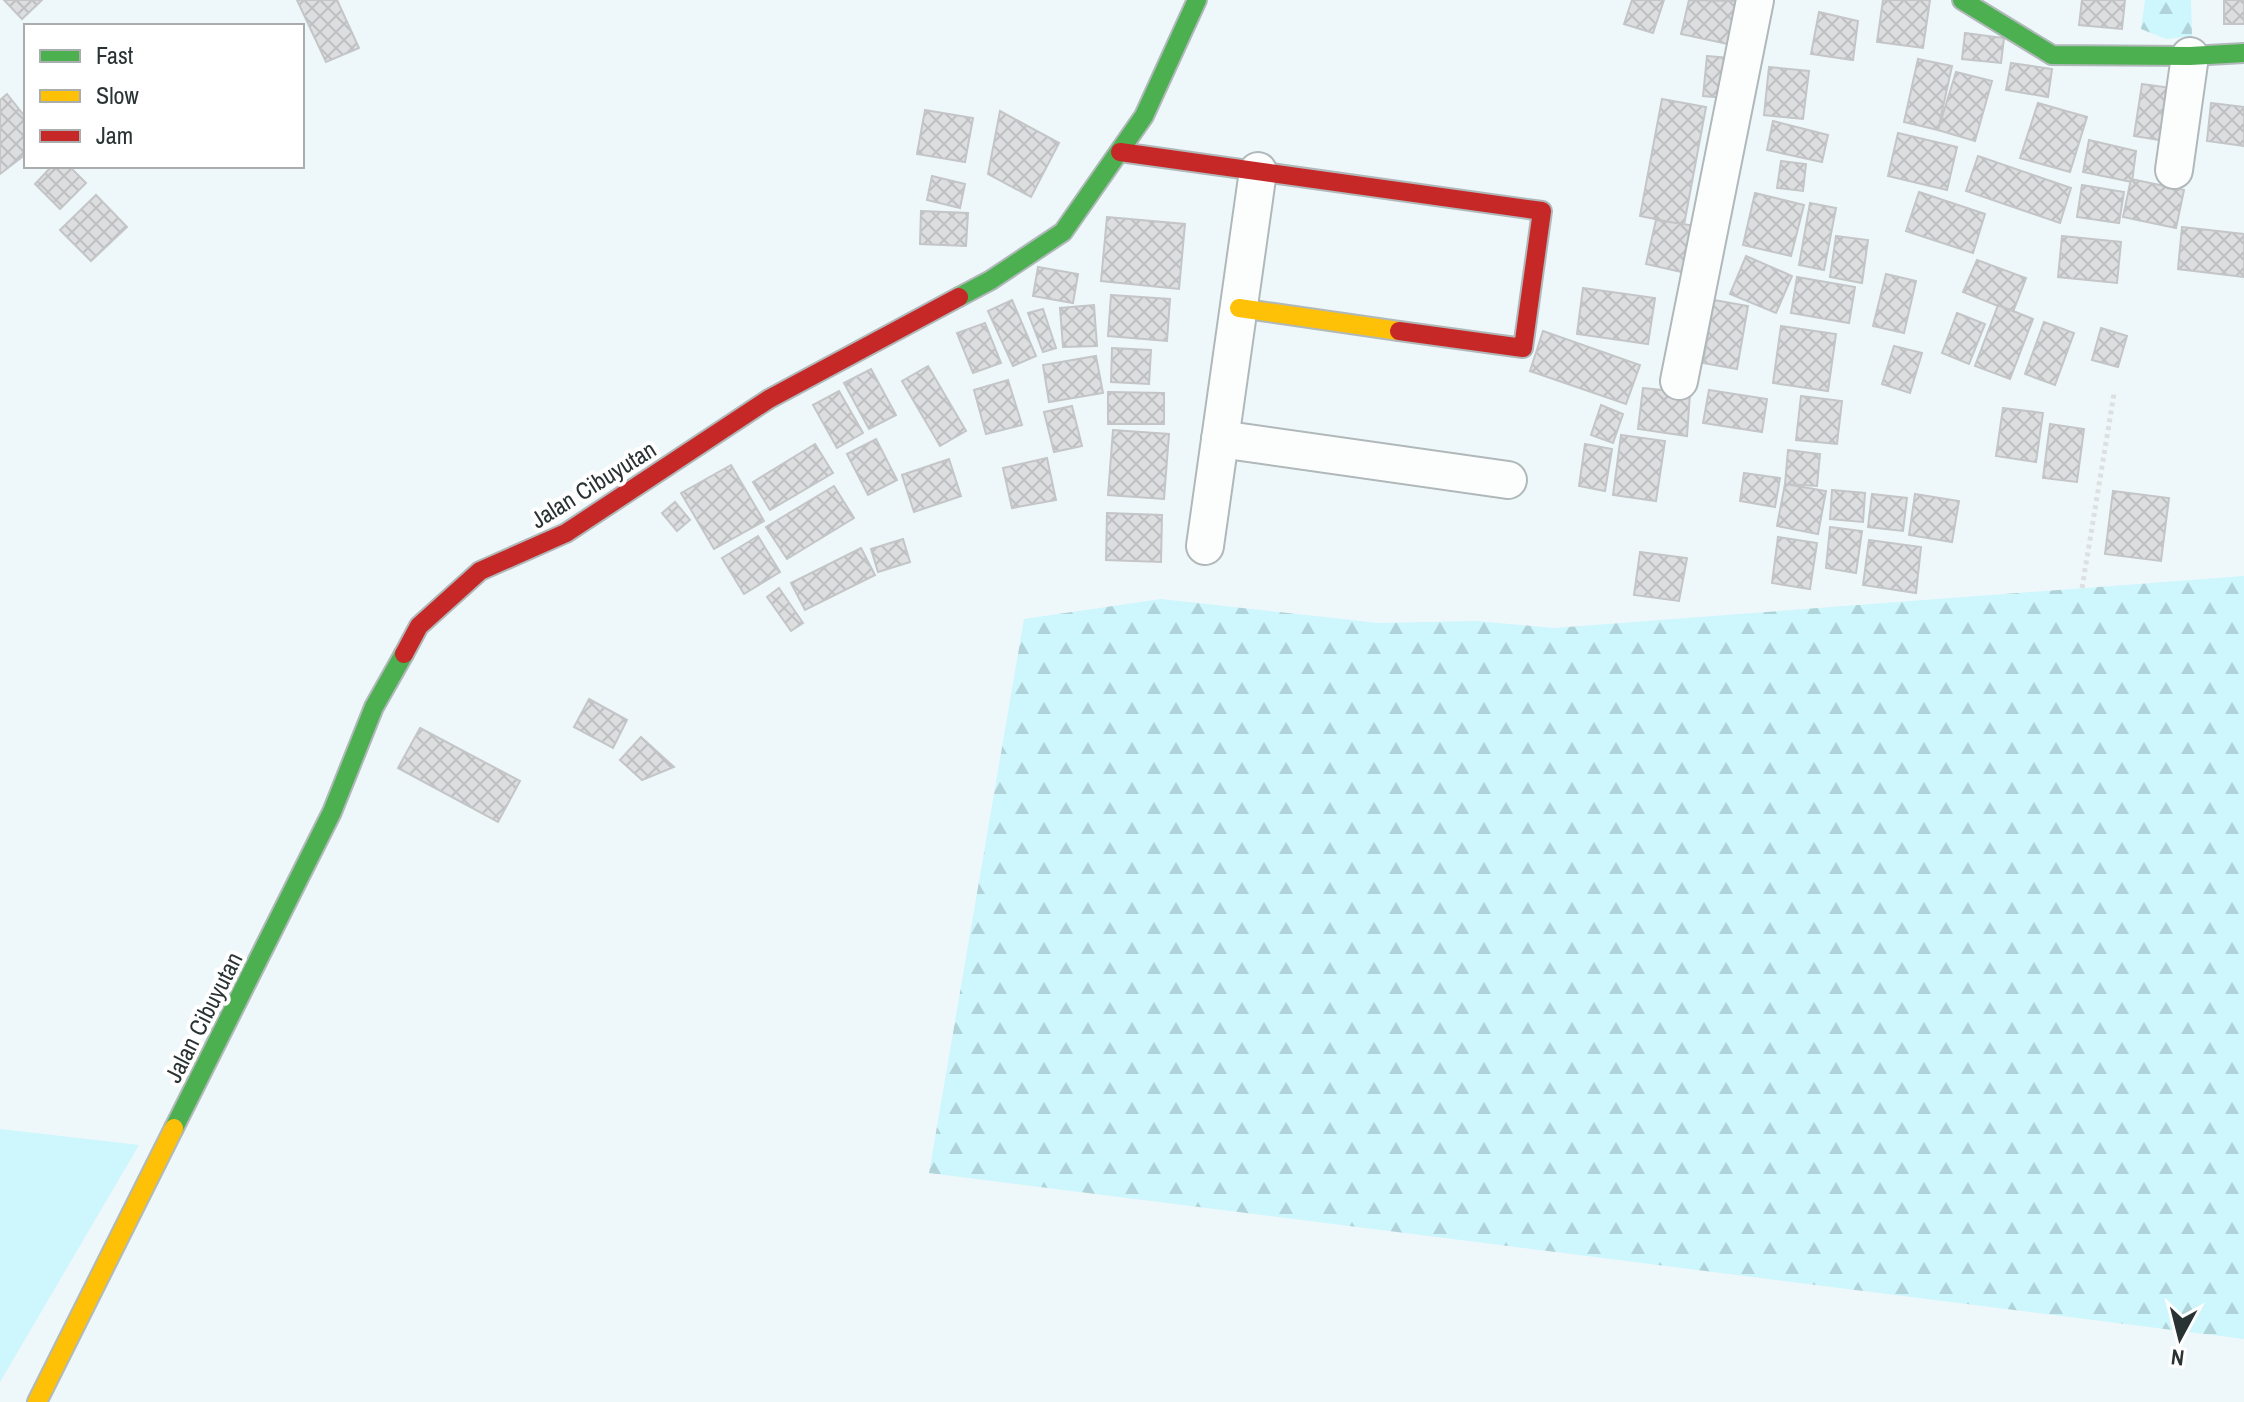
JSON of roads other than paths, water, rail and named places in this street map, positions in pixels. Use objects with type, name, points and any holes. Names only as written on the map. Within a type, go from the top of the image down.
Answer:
[{"type":"street","name":"Jalan Cibuyutan","points":[[37,1402],[332,812],[374,707],[419,626],[480,571],[566,533],[769,399],[1003,272],[1063,232],[1144,116],[1197,0]]},
{"type":"street","points":[[1679,381],[1755,0]]},
{"type":"street","points":[[1962,0],[2052,55],[2190,56],[2244,53]]},
{"type":"street","points":[[2174,170],[2190,56]]},
{"type":"street","points":[[1120,152],[1542,211],[1523,348],[1239,308]]},
{"type":"street","points":[[1205,546],[1258,171]]},
{"type":"street","points":[[1220,439],[1508,480]]}]
